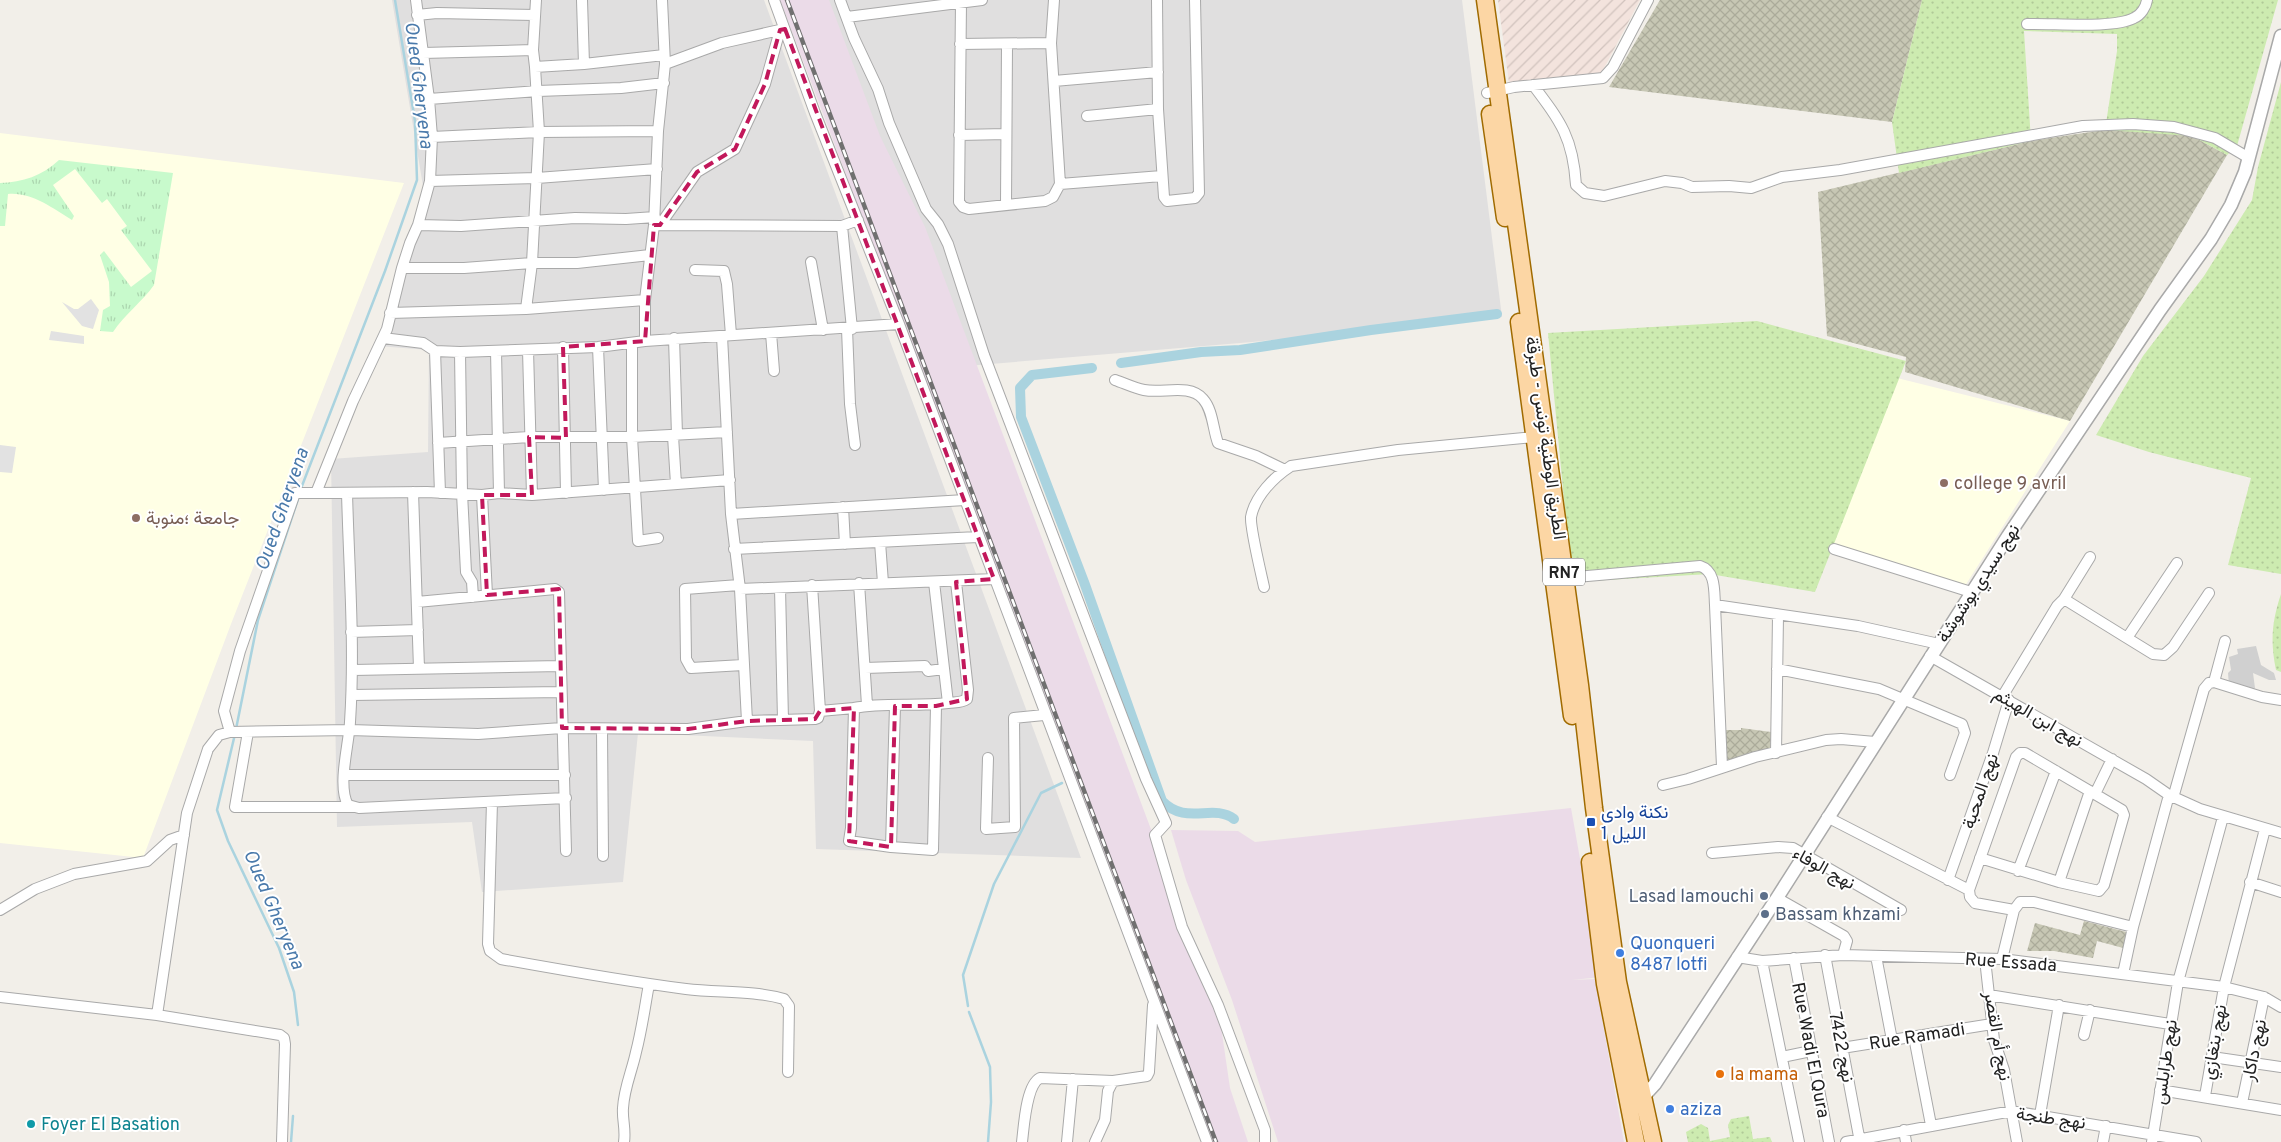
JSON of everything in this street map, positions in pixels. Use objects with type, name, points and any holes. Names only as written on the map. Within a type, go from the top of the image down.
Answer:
[{"type":"main road","name":"الطريق الوطنية تونس - طبرقة","points":[[1474,0],[1512,182],[1564,578],[1564,615],[1569,686],[1605,984],[1636,1142]]},
{"type":"main road","name":"الطريق الوطنية تونس - طبرقة","points":[[1485,0],[1492,92],[1508,238],[1534,437],[1564,615],[1580,685],[1594,808],[1618,982],[1653,1142]]},
{"type":"street","points":[[316,493],[353,401],[383,338],[402,268],[418,225],[430,181],[432,137],[416,0]]},
{"type":"street","points":[[526,309],[532,263],[539,132],[538,91],[533,50],[536,0]]},
{"type":"street","points":[[582,0],[584,64]]},
{"type":"street","points":[[645,341],[645,300],[656,223],[658,131],[664,82],[665,59],[662,0]]},
{"type":"street","points":[[774,0],[783,30],[899,324],[1044,715],[1207,1142]]},
{"type":"street","points":[[840,0],[854,38],[878,89],[889,123],[926,209],[938,224],[948,244],[984,354],[1139,756],[1146,779],[1166,823],[1155,835],[1170,889],[1182,927],[1221,1012],[1265,1130],[1265,1142]]},
{"type":"street","points":[[847,17],[936,2],[981,0]]},
{"type":"street","points":[[961,2],[959,202],[968,208],[1045,201],[1053,197],[1060,184],[1052,43],[1054,0]]},
{"type":"street","points":[[1158,0],[1158,109],[1162,176],[1164,196],[1167,201],[1195,198],[1199,195],[1195,0]]},
{"type":"street","points":[[1492,92],[1607,76],[1648,0]]},
{"type":"street","points":[[2027,24],[2113,23],[2138,16],[2146,7],[2147,0]]},
{"type":"street","points":[[417,15],[437,13],[535,15]]},
{"type":"street","points":[[536,67],[665,59],[783,30]]},
{"type":"street","points":[[656,223],[697,172],[736,150],[765,84],[783,30]]},
{"type":"street","name":"نهج سيدي بوشوشة","points":[[1643,1097],[1655,1084],[1777,898],[1971,592],[2160,310],[2211,239],[2231,205],[2249,158],[2281,36]]},
{"type":"street","points":[[960,44],[1052,43]]},
{"type":"street","points":[[1006,45],[1006,204]]},
{"type":"street","points":[[423,53],[533,50]]},
{"type":"street","points":[[1054,81],[1158,72]]},
{"type":"street","points":[[429,99],[538,91],[621,88],[664,82]]},
{"type":"street","points":[[1533,85],[1562,126],[1571,143],[1576,184],[1585,193],[1604,196],[1665,182],[1682,183],[1692,187],[1729,186],[1751,188],[1782,177],[1840,170],[2083,126],[2133,124],[2174,127],[2215,138],[2249,158]]},
{"type":"street","points":[[1088,116],[1158,109]]},
{"type":"street","points":[[432,137],[539,132],[658,131]]},
{"type":"street","points":[[959,135],[1006,134]]},
{"type":"street","points":[[430,181],[537,178],[657,169]]},
{"type":"street","points":[[1060,184],[1162,176]]},
{"type":"street","points":[[418,225],[461,226],[535,220],[842,226],[858,220]]},
{"type":"street","points":[[842,226],[849,329],[850,404],[855,445]]},
{"type":"street","points":[[402,268],[464,268],[532,263],[577,263],[650,255]]},
{"type":"street","points":[[811,262],[823,330]]},
{"type":"street","points":[[695,270],[724,271],[727,284],[727,432],[731,514],[740,587],[747,721]]},
{"type":"street","points":[[390,313],[526,309],[645,300]]},
{"type":"street","points":[[383,338],[423,343],[435,351],[460,352],[632,344],[674,338],[849,329],[899,324]]},
{"type":"street","points":[[771,333],[774,371]]},
{"type":"street","points":[[674,338],[676,484]]},
{"type":"street","points":[[632,344],[632,437],[638,541],[658,538]]},
{"type":"street","points":[[598,346],[604,490]]},
{"type":"street","points":[[562,348],[566,438],[566,493]]},
{"type":"street","points":[[528,350],[532,495]]},
{"type":"street","points":[[435,351],[440,493]]},
{"type":"street","points":[[496,351],[499,440],[498,493]]},
{"type":"street","points":[[460,352],[462,494],[466,572],[472,582],[473,597]]},
{"type":"street","points":[[1115,380],[1143,390],[1193,392],[1204,400],[1210,413],[1212,429],[1218,443],[1256,456],[1285,470]]},
{"type":"street","points":[[438,443],[529,437],[675,436],[727,432]]},
{"type":"street","points":[[1264,587],[1251,518],[1260,495],[1291,466],[1398,450],[1534,437]]},
{"type":"street","points":[[566,798],[353,808],[235,807],[239,732],[224,711],[240,651],[299,492],[413,492],[482,495],[498,493],[532,495],[730,480]]},
{"type":"street","points":[[413,492],[419,668]]},
{"type":"street","points":[[347,493],[353,670],[350,730],[344,775],[345,801],[353,808]]},
{"type":"street","points":[[482,495],[487,595]]},
{"type":"street","points":[[731,514],[965,500]]},
{"type":"street","points":[[842,507],[845,544]]},
{"type":"street","points":[[734,549],[978,537]]},
{"type":"street","points":[[880,542],[883,583]]},
{"type":"street","points":[[1834,549],[1971,592]]},
{"type":"street","name":"نهج المحبة","points":[[1948,880],[1993,753],[2006,698],[2057,606],[2064,599],[2090,557]]},
{"type":"street","points":[[2127,638],[2177,563]]},
{"type":"street","points":[[1564,578],[1700,566],[1705,567],[1711,574],[1715,606],[1722,767]]},
{"type":"street","points":[[743,665],[691,668],[686,659],[686,588],[780,588],[859,583],[994,580]]},
{"type":"street","points":[[934,582],[948,703]]},
{"type":"street","points":[[820,712],[867,705],[936,706],[963,701],[968,695],[956,582]]},
{"type":"street","points":[[859,583],[867,705]]},
{"type":"street","points":[[157,1015],[184,835],[193,793],[208,749],[219,735],[239,732],[350,730],[478,734],[562,728],[688,729],[747,721],[815,719],[818,718],[820,712],[812,585]]},
{"type":"street","points":[[780,588],[783,720]]},
{"type":"street","points":[[417,602],[557,590],[566,798],[566,851]]},
{"type":"street","points":[[2064,599],[2153,654],[2164,655],[2172,647],[2209,593]]},
{"type":"street","points":[[1715,606],[1858,626],[1938,644]]},
{"type":"street","points":[[1776,753],[1778,616]]},
{"type":"street","points":[[352,632],[418,630]]},
{"type":"street","points":[[2214,682],[2225,641]]},
{"type":"street","name":"نهج ابن الهيثم","points":[[1930,656],[2112,759],[2146,779],[2171,797],[2223,817],[2281,833]]},
{"type":"street","points":[[865,668],[911,665],[924,666],[928,670],[944,670]]},
{"type":"street","points":[[353,670],[560,666]]},
{"type":"street","points":[[1777,669],[1862,685],[1904,699],[1964,727],[1965,733],[1950,775]]},
{"type":"street","points":[[2123,974],[2134,927],[2171,797],[2204,690],[2209,683],[2214,682],[2262,697],[2281,700]]},
{"type":"street","points":[[352,695],[560,692]]},
{"type":"street","points":[[890,847],[895,706]]},
{"type":"street","points":[[854,708],[851,828],[849,841],[890,847],[933,850],[936,706]]},
{"type":"street","points":[[988,758],[986,829],[1015,826],[1014,718],[1044,715]]},
{"type":"street","points":[[602,728],[603,856]]},
{"type":"street","points":[[1663,785],[1688,779],[1722,767],[1826,740],[1841,739],[1875,742]]},
{"type":"street","points":[[1980,858],[2018,871],[2097,891],[2104,886],[2124,812],[2026,753],[2018,755],[1980,858],[1969,890],[1970,898],[1975,903],[2014,910]]},
{"type":"street","points":[[2059,882],[2092,793],[2112,759]]},
{"type":"street","points":[[2018,871],[2056,772]]},
{"type":"street","points":[[344,775],[565,775]]},
{"type":"street","points":[[492,802],[488,944],[493,954],[501,959],[649,984],[784,998],[788,1006],[788,1072]]},
{"type":"street","points":[[1827,817],[1969,890]]},
{"type":"street","name":"نهج طرابلس","points":[[2153,1138],[2178,982],[2223,817]]},
{"type":"street","name":"نهج بنغازي","points":[[2205,1096],[2224,987],[2265,829]]},
{"type":"street","points":[[0,910],[35,889],[74,874],[147,861],[170,840],[184,835]]},
{"type":"street","name":"نهج الوفاء","points":[[1712,853],[1793,848],[1803,856],[1901,910]]},
{"type":"street","points":[[2250,882],[2281,892]]},
{"type":"street","points":[[1777,898],[1844,936],[1847,941],[1843,955]]},
{"type":"street","points":[[2002,959],[2014,910],[2020,902],[2034,902],[2134,927]]},
{"type":"street","name":"Rue Essada","points":[[1737,957],[1762,961],[1825,955],[2002,959],[2224,987],[2264,997],[2281,1007]]},
{"type":"street","name":"نهج 7422","points":[[1825,955],[1860,1140]]},
{"type":"street","points":[[1876,956],[1892,1040]]},
{"type":"street","name":"Rue Wadi El Qura","points":[[1794,958],[1829,1142]]},
{"type":"street","name":"نهج أم القصر","points":[[1985,959],[1992,1024],[2012,1111],[2017,1142]]},
{"type":"street","points":[[1762,961],[1799,1142]]},
{"type":"street","points":[[624,1142],[626,1125],[622,1110],[628,1076],[636,1052],[649,984]]},
{"type":"street","points":[[1989,995],[2170,1024]]},
{"type":"street","points":[[0,997],[157,1015],[282,1036],[285,1044],[282,1142]]},
{"type":"street","name":"نهج داكار","points":[[2242,1103],[2264,997]]},
{"type":"street","points":[[1022,1142],[1033,1083],[1040,1078],[1113,1081],[1143,1078],[1149,1072],[1153,999]]},
{"type":"street","points":[[2040,1115],[2059,1005]]},
{"type":"street","points":[[2084,1035],[2090,1010]]},
{"type":"street","name":"Rue Ramadi","points":[[1842,1048],[1992,1024]]},
{"type":"street","points":[[1914,1036],[1931,1125]]},
{"type":"street","points":[[1782,1057],[1811,1051]]},
{"type":"street","points":[[2212,1057],[2281,1066]]},
{"type":"street","points":[[1067,1142],[1073,1079]]},
{"type":"street","points":[[1095,1142],[1105,1120],[1108,1091],[1113,1081]]},
{"type":"street","points":[[2160,1090],[2281,1110]]},
{"type":"street","points":[[1627,1101],[1643,1097]]},
{"type":"street","name":"نهج طنجة","points":[[1846,1142],[2012,1111],[2106,1126],[2153,1138],[2196,1142]]},
{"type":"street","points":[[2103,1142],[2106,1126]]},
{"type":"street","points":[[1904,1130],[1906,1142]]},
{"type":"highlighted area","points":[[785,29],[994,579],[956,582],[967,699],[936,706],[895,706],[891,847],[849,841],[854,708],[820,711],[815,719],[747,721],[688,729],[562,728],[559,589],[487,595],[482,495],[532,495],[529,437],[566,438],[563,347],[645,341],[654,225],[660,225],[697,172],[735,149],[765,84],[780,30]]},
{"type":"shaded area","points":[[392,0],[764,0],[1081,858],[816,849],[813,741],[638,733],[623,882],[482,892],[472,822],[337,827],[331,459],[428,452],[429,350],[378,346],[424,192]]},
{"type":"shaded area","points":[[780,0],[829,0],[880,136],[925,227],[1152,832],[1220,1020],[1230,1088],[1248,1142],[1212,1142]]},
{"type":"shaded area","points":[[799,0],[1462,0],[1502,317],[1252,342],[943,368]]},
{"type":"shaded area","points":[[1498,0],[1640,0],[1601,74],[1509,83]]},
{"type":"shaded area","points":[[1660,0],[1922,0],[1892,122],[1609,87]]},
{"type":"shaded area","points":[[2131,126],[2192,136],[2227,155],[2070,421],[1905,372],[1906,357],[1827,336],[1818,192],[2031,141]]},
{"type":"shaded area","name":"جامعة ؛منوبة","points":[[0,133],[404,183],[231,624],[143,858],[0,843]]},
{"type":"shaded area","points":[[91,299],[99,310],[93,329],[82,326],[62,302],[74,309],[78,309]]},
{"type":"shaded area","points":[[51,331],[84,336],[84,344],[49,340]]},
{"type":"shaded area","name":"college 9 avril","points":[[1897,378],[2070,421],[1963,589],[1832,545]]},
{"type":"shaded area","points":[[0,445],[16,447],[12,473],[0,472]]},
{"type":"shaded area","points":[[2256,646],[2261,665],[2274,673],[2276,680],[2269,680],[2253,673],[2255,688],[2252,692],[2229,685],[2228,673],[2231,670],[2229,657],[2238,654],[2237,649]]},
{"type":"shaded area","points":[[1741,728],[1771,732],[1770,754],[1726,764],[1723,730],[1741,730]]},
{"type":"shaded area","points":[[1571,808],[1601,977],[1572,980],[1595,979],[1624,1142],[1278,1142],[1232,1000],[1186,880],[1171,830],[1238,831],[1255,842]]},
{"type":"shaded area","points":[[2084,921],[2130,933],[2127,949],[2097,941],[2093,958],[2054,951],[2027,951],[2035,923],[2080,935]]},
{"type":"green space","points":[[1922,0],[2278,0],[2237,146],[2227,155],[2192,136],[2105,130],[2117,51],[2117,34],[2024,31],[2031,141],[1899,173],[1892,122]]},
{"type":"green space","points":[[2281,82],[2281,574],[2228,565],[2251,478],[2149,452],[2096,435],[2143,356],[2204,276],[2252,200],[2258,167]]},
{"type":"green space","points":[[59,160],[173,173],[154,285],[113,332],[100,331],[103,310],[110,306],[109,282],[100,255],[104,251],[131,287],[152,271],[121,230],[127,226],[107,199],[102,203],[75,169],[53,185],[74,216],[72,220],[34,198],[8,194],[5,226],[0,226],[0,183],[32,177],[53,166]]},
{"type":"green space","points":[[1757,321],[1906,361],[1815,592],[1710,574],[1572,582],[1548,333]]},
{"type":"green space","points":[[2281,594],[2281,672],[2276,670],[2273,640],[2274,622]]},
{"type":"green space","points":[[1749,1116],[1753,1139],[1770,1137],[1772,1142],[1688,1142],[1686,1132],[1701,1124],[1708,1128],[1710,1141],[1730,1137],[1728,1125],[1731,1119]]},
{"type":"waterway","name":"Oued Gheryena","points":[[300,491],[385,271],[417,180],[415,121],[395,0]]},
{"type":"waterway","points":[[1121,363],[1201,352],[1240,350],[1371,330],[1497,314]]},
{"type":"waterway","points":[[1092,368],[1032,375],[1020,388],[1021,417],[1084,582],[1162,801],[1180,812],[1217,813],[1234,819]]},
{"type":"waterway","name":"Oued Gheryena","points":[[236,729],[258,620],[299,496]]},
{"type":"waterway","name":"Oued Gheryena","points":[[235,734],[217,810],[228,841],[279,948],[294,992],[298,1025]]},
{"type":"waterway","points":[[968,1006],[963,975],[994,884],[1041,793],[1062,783]]},
{"type":"waterway","points":[[969,1012],[990,1067],[991,1102],[988,1142]]},
{"type":"waterway","name":"Oued Gheryena","points":[[291,1142],[293,1116]]},
{"type":"railway","points":[[787,0],[1216,1142]]},
{"type":"place","name":"college 9 avril","points":[[1944,483]]},
{"type":"place","name":"جامعة ؛منوبة","points":[[136,518]]},
{"type":"place","name":"نكنة وادى الليل 1","points":[[1591,822]]},
{"type":"place","name":"Lasad lamouchi","points":[[1764,896]]},
{"type":"place","name":"Bassam khzami","points":[[1765,914]]},
{"type":"place","name":"Quonqueri 8487 lotfi","points":[[1620,953]]},
{"type":"place","name":"la mama","points":[[1720,1074]]},
{"type":"place","name":"aziza","points":[[1670,1109]]},
{"type":"place","name":"Foyer El Basation","points":[[31,1124]]}]
